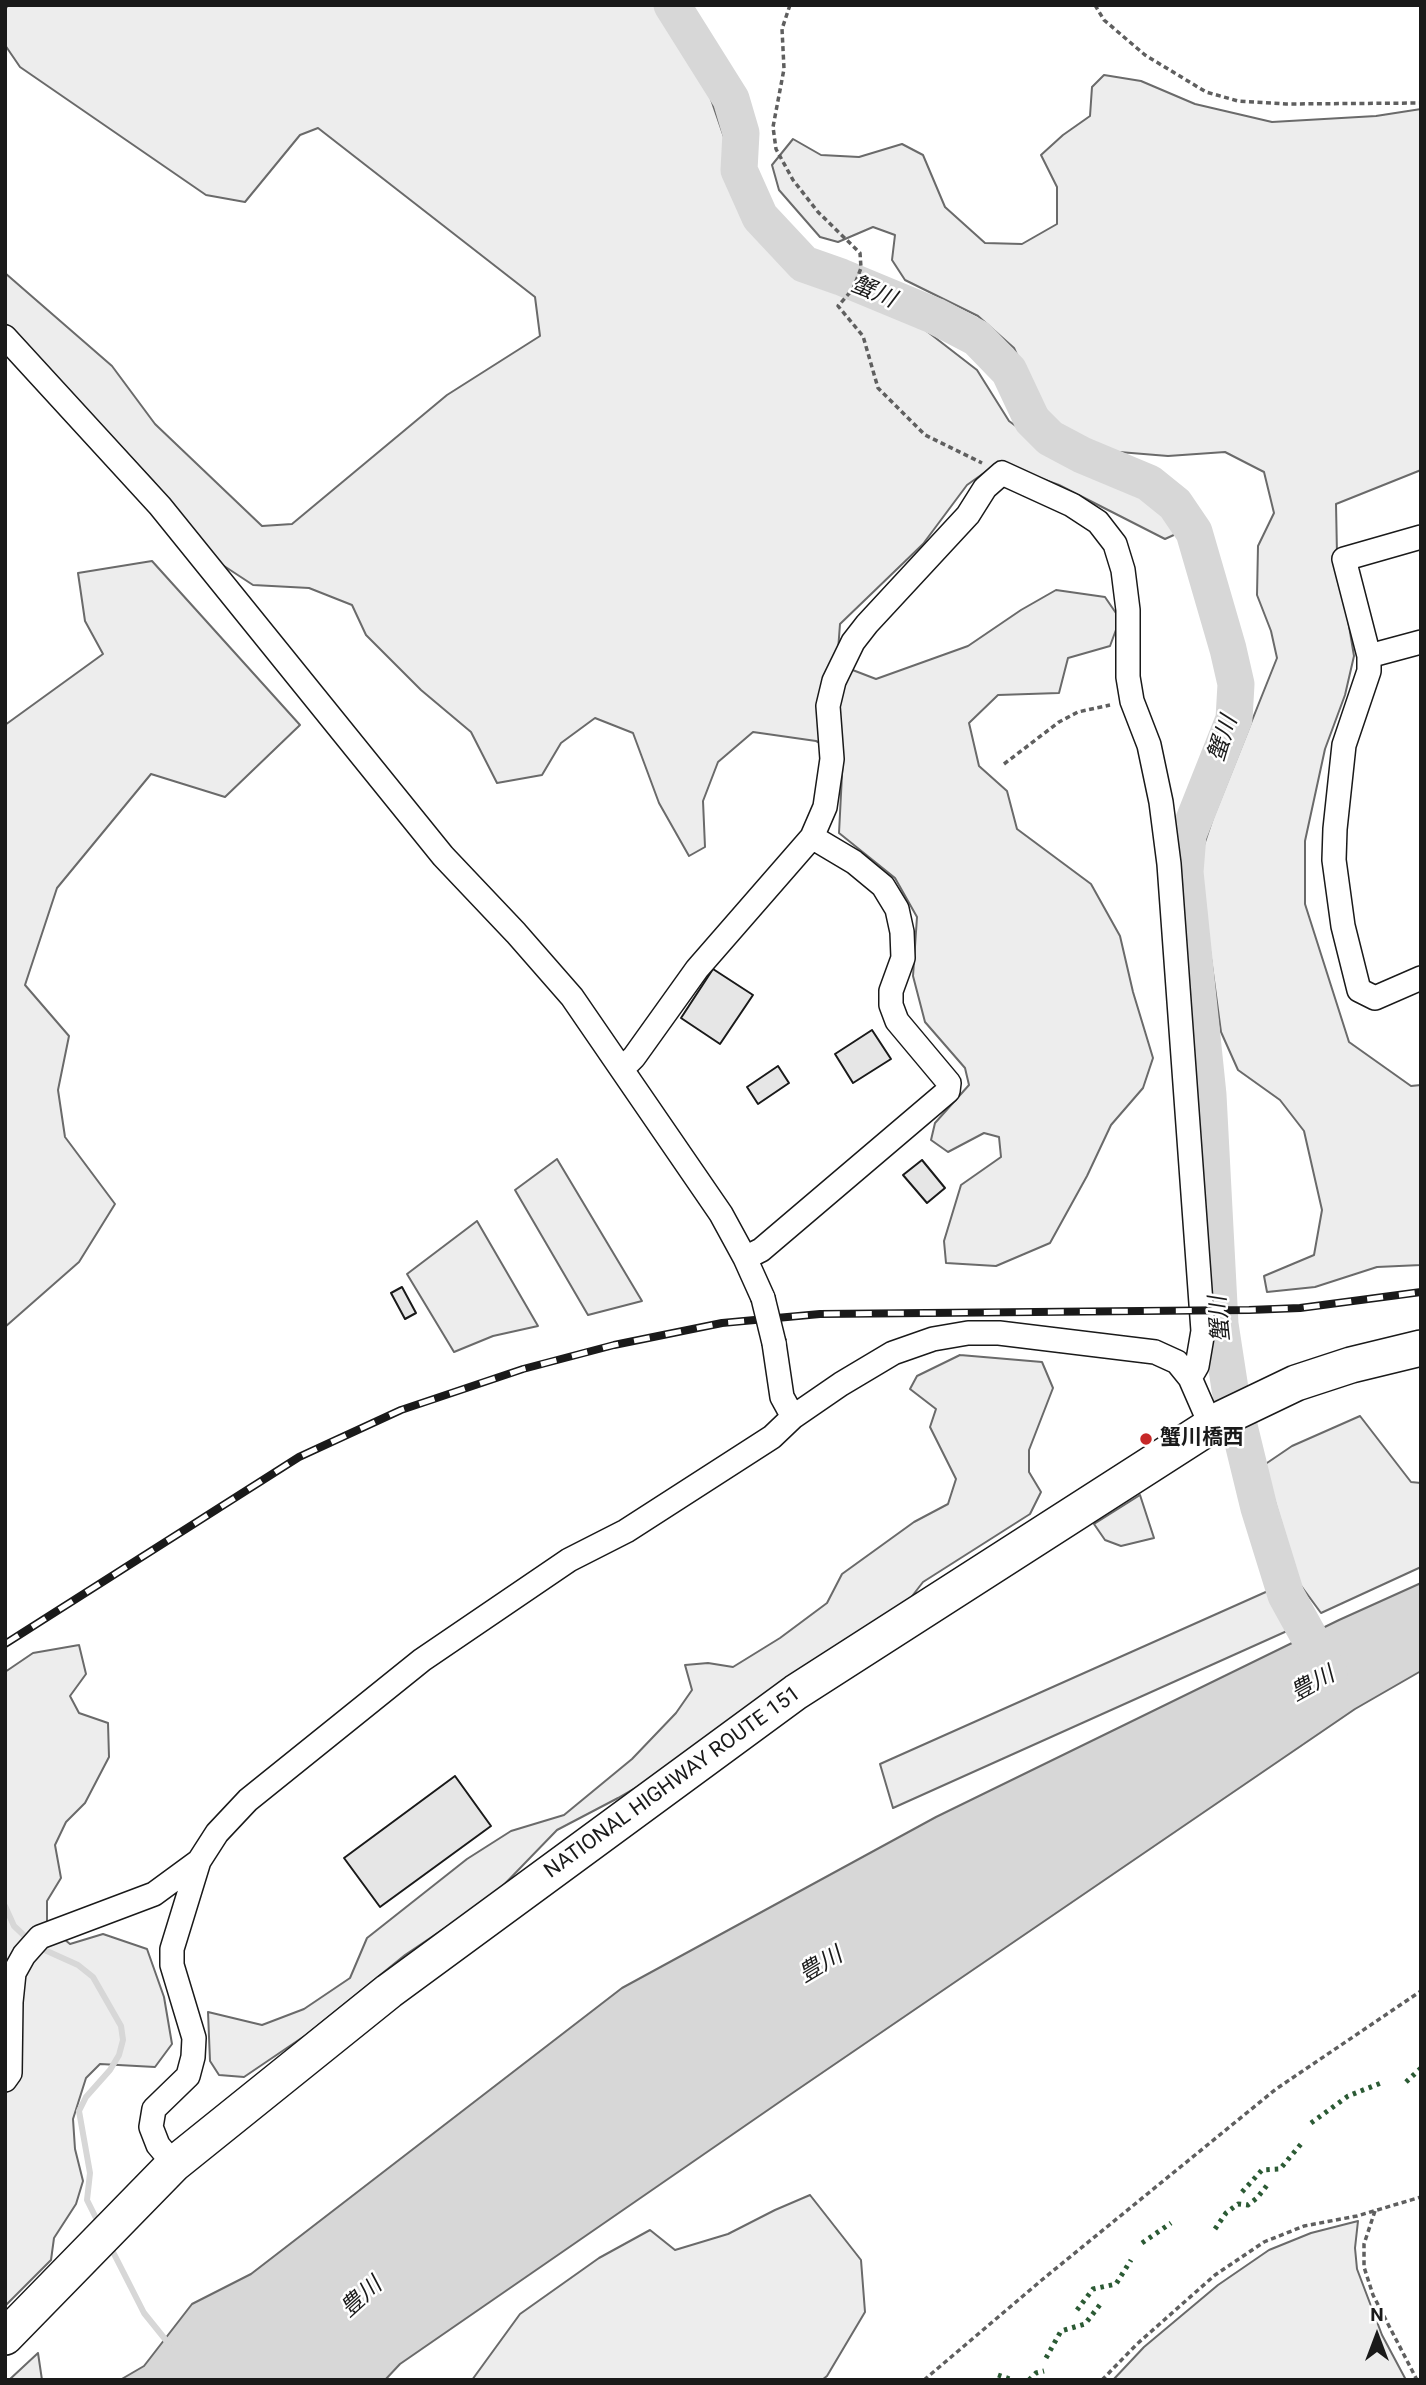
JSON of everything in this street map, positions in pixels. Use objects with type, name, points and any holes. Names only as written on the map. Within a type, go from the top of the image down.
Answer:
[{"type":"highway","name":"NATIONAL HIGHWAY ROUTE 151","points":[[5,2337],[174,2164],[389,1991],[796,1692],[1217,1422],[1296,1383],[1352,1365],[1421,1348]]},
{"type":"street","points":[[5,337],[160,506],[443,856],[572,997],[721,1214],[745,1258],[763,1298],[774,1343],[782,1397],[793,1417]]},
{"type":"street","points":[[623,1068],[634,1057],[697,969],[812,837],[825,807],[832,759],[828,706],[834,681],[853,642],[867,624],[968,515],[985,488],[1002,473],[1072,505],[1098,522],[1115,544],[1123,570],[1128,610],[1128,677],[1132,701],[1149,745],[1161,802],[1169,864],[1203,1331],[1197,1366],[1190,1378]]},
{"type":"street","points":[[1421,537],[1344,559],[1369,656],[1369,671],[1344,745],[1334,860],[1343,926],[1359,990],[1375,998],[1421,978]]},
{"type":"street","points":[[1369,656],[1421,642]]},
{"type":"street","points":[[745,1258],[761,1250],[948,1091],[949,1083],[897,1021],[891,1006],[891,991],[903,958],[902,932],[897,909],[883,886],[812,837]]},
{"type":"street","points":[[174,2164],[158,2145],[151,2127],[154,2109],[188,2076],[193,2057],[194,2038],[172,1965],[172,1950],[199,1861],[217,1833],[248,1800],[422,1660],[569,1560],[626,1531],[772,1437],[793,1417],[893,1353],[933,1339],[968,1333],[999,1333],[1155,1352],[1177,1362],[1217,1422]]},
{"type":"street","points":[[5,2080],[10,2073],[14,1973],[24,1955],[40,1937],[153,1894],[199,1861]]},
{"type":"path","points":[[790,5],[782,29],[784,69],[773,127],[776,149],[793,180],[818,212],[860,253],[861,268],[853,289],[838,306],[863,335],[878,388],[925,435],[1002,473]]},
{"type":"path","points":[[1095,5],[1104,20],[1145,55],[1206,92],[1238,102],[1421,103]]},
{"type":"path","points":[[1004,764],[1059,722],[1078,712],[1132,701]]},
{"type":"path","points":[[924,2380],[1276,2089],[1421,1991]]},
{"type":"path","points":[[1102,2380],[1137,2344],[1215,2275],[1264,2242],[1304,2226],[1375,2211],[1421,2197]]},
{"type":"path","points":[[1375,2211],[1364,2244],[1364,2267],[1373,2295],[1417,2380]]},
{"type":"shaded area","points":[[8,5],[655,5],[705,82],[725,140],[727,177],[762,231],[796,268],[818,282],[924,329],[977,370],[1009,421],[1063,461],[1142,496],[1170,519],[1176,534],[1165,539],[1059,485],[998,463],[967,485],[923,544],[840,624],[837,664],[876,679],[968,646],[1056,590],[1105,597],[1120,619],[1110,646],[1068,658],[1059,693],[998,695],[969,723],[979,766],[1007,791],[1017,829],[1091,884],[1120,936],[1153,1058],[1143,1088],[1111,1125],[1087,1176],[1050,1243],[996,1266],[946,1263],[944,1241],[961,1185],[1001,1157],[999,1137],[984,1133],[948,1152],[931,1140],[935,1123],[969,1085],[965,1068],[925,1022],[913,976],[917,917],[895,878],[839,833],[843,755],[816,741],[753,732],[718,762],[703,801],[705,847],[689,856],[659,803],[633,733],[595,718],[561,743],[542,775],[497,783],[471,732],[421,690],[366,635],[352,605],[309,588],[253,585],[218,562],[154,482],[5,323],[5,273],[112,366],[155,424],[262,526],[292,524],[447,395],[540,336],[535,297],[318,128],[300,135],[245,202],[206,195],[20,67],[5,45],[5,10]]},
{"type":"shaded area","points":[[1104,75],[1141,81],[1195,104],[1272,122],[1376,116],[1421,109],[1421,470],[1336,504],[1337,554],[1354,656],[1345,695],[1325,749],[1305,841],[1305,904],[1349,1042],[1411,1086],[1421,1085],[1421,1265],[1377,1267],[1315,1287],[1267,1292],[1264,1276],[1314,1255],[1322,1210],[1304,1131],[1280,1100],[1238,1070],[1221,1032],[1198,863],[1213,818],[1277,658],[1271,631],[1257,595],[1258,546],[1274,513],[1264,472],[1225,452],[1168,456],[1107,451],[1064,433],[1036,397],[1014,348],[978,316],[905,280],[892,260],[895,235],[873,227],[838,242],[820,237],[779,190],[772,165],[793,139],[821,155],[859,157],[902,144],[923,155],[945,207],[985,243],[1022,244],[1057,224],[1057,187],[1041,155],[1090,116],[1092,87]]},
{"type":"shaded area","points":[[152,561],[300,725],[225,797],[151,774],[57,888],[25,985],[69,1036],[58,1090],[65,1137],[115,1204],[79,1262],[5,1327],[5,725],[103,654],[85,621],[78,573]]},
{"type":"shaded area","points":[[557,1159],[642,1301],[588,1315],[515,1190]]},
{"type":"shaded area","points":[[477,1221],[538,1326],[493,1336],[454,1352],[407,1274]]},
{"type":"shaded area","points":[[960,1355],[1042,1362],[1053,1388],[1029,1450],[1029,1472],[1041,1492],[1030,1514],[923,1582],[906,1604],[678,1763],[557,1830],[494,1895],[405,1955],[306,2035],[244,2077],[219,2075],[210,2061],[208,2012],[262,2025],[304,2009],[350,1978],[367,1938],[467,1859],[511,1831],[564,1815],[632,1759],[676,1713],[692,1690],[685,1665],[708,1663],[733,1667],[780,1638],[827,1603],[842,1574],[914,1522],[948,1504],[956,1479],[930,1427],[936,1409],[910,1389],[917,1376]]},
{"type":"shaded area","points":[[1360,1416],[1411,1482],[1421,1483],[1421,1567],[1321,1613],[1299,1583],[1264,1465],[1292,1446]]},
{"type":"shaded area","points":[[1140,1495],[1154,1538],[1121,1546],[1105,1540],[1094,1524]]},
{"type":"shaded area","points":[[1268,1591],[1287,1631],[893,1808],[880,1764]]},
{"type":"shaded area","points":[[79,1645],[86,1674],[70,1696],[79,1713],[108,1723],[109,1757],[85,1803],[66,1822],[55,1845],[61,1878],[47,1901],[47,1925],[70,1944],[103,1934],[147,1949],[164,1997],[172,2044],[155,2067],[100,2064],[86,2078],[73,2119],[75,2149],[83,2181],[76,2204],[54,2238],[51,2260],[5,2306],[5,1672],[33,1653]]},
{"type":"shaded area","points":[[810,2195],[861,2260],[865,2312],[822,2380],[472,2380],[520,2314],[599,2258],[650,2230],[675,2250],[728,2234]]},
{"type":"shaded area","points":[[1358,2221],[1355,2248],[1357,2269],[1382,2335],[1406,2380],[1113,2380],[1144,2347],[1218,2285],[1269,2250],[1311,2233]]},
{"type":"shaded area","points":[[38,2353],[42,2380],[9,2380]]},
{"type":"water","name":"豊川","points":[[1421,1583],[1421,1671],[1355,1709],[794,2092],[400,2364],[385,2380],[120,2380],[144,2366],[192,2304],[251,2274],[622,1988],[936,1817],[1339,1620]]},
{"type":"building","points":[[713,969],[753,995],[720,1044],[681,1018]]},
{"type":"building","points":[[872,1030],[891,1059],[853,1083],[835,1054]]},
{"type":"building","points":[[778,1066],[789,1083],[758,1104],[747,1087]]},
{"type":"building","points":[[922,1160],[945,1188],[927,1203],[903,1175]]},
{"type":"building","points":[[402,1287],[416,1313],[405,1319],[391,1293]]},
{"type":"building","points":[[455,1776],[491,1826],[380,1907],[344,1858]]},
{"type":"waterway","name":"蟹川","points":[[672,5],[731,99],[741,133],[739,170],[760,217],[804,264],[935,316],[977,338],[1009,371],[1032,420],[1050,438],[1082,455],[1149,483],[1175,504],[1194,532],[1236,684],[1234,719],[1188,835],[1185,872],[1208,1095],[1220,1324],[1230,1389],[1259,1508],[1286,1595],[1329,1673]]},
{"type":"waterway","points":[[5,1906],[14,1926],[30,1941]]},
{"type":"waterway","points":[[38,1947],[78,1965],[93,1977],[121,2026],[123,2040],[119,2055],[110,2070],[86,2097],[79,2111],[90,2173],[87,2200],[99,2224]]},
{"type":"waterway","points":[[110,2246],[144,2313],[169,2344]]},
{"type":"railway","points":[[5,1644],[299,1457],[401,1410],[523,1369],[614,1345],[722,1323],[820,1314],[1249,1310],[1300,1308],[1421,1292]]},
{"type":"hedge","points":[[1406,2082],[1421,2068]]},
{"type":"hedge","points":[[1311,2123],[1348,2096],[1381,2083]]},
{"type":"hedge","points":[[1242,2192],[1262,2170],[1280,2169],[1301,2144]]},
{"type":"hedge","points":[[1215,2229],[1226,2213],[1238,2204],[1248,2205],[1268,2184]]},
{"type":"hedge","points":[[1142,2243],[1171,2223]]},
{"type":"hedge","points":[[1077,2310],[1093,2289],[1116,2284],[1131,2260]]},
{"type":"hedge","points":[[1046,2358],[1061,2331],[1085,2324],[1102,2302]]},
{"type":"hedge","points":[[1029,2380],[1036,2373],[1044,2371]]},
{"type":"hedge","points":[[998,2375],[1013,2380]]},
{"type":"place","name":"蟹川橋西","points":[[1146,1439]]}]
